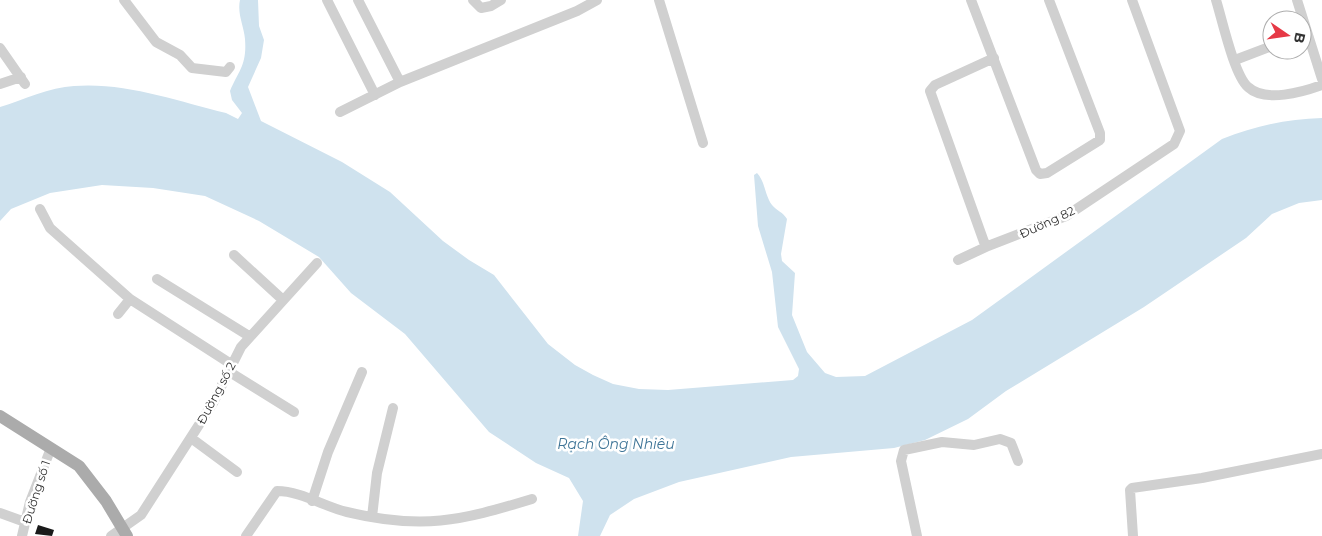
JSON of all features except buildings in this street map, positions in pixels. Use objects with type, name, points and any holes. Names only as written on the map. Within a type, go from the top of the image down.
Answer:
[{"type":"main road","points":[[0,416],[79,466],[86,473],[125,532]]},
{"type":"street","points":[[124,0],[156,42],[175,51],[192,68],[226,72],[230,66]]},
{"type":"street","points":[[327,0],[375,95]]},
{"type":"street","points":[[358,0],[400,82]]},
{"type":"street","points":[[473,0],[481,8],[491,6],[501,0]]},
{"type":"street","points":[[340,112],[400,82],[577,11],[597,0]]},
{"type":"street","points":[[659,0],[703,143]]},
{"type":"street","points":[[971,0],[1036,170],[1040,174],[1047,173],[1100,140],[1100,133],[1050,0]]},
{"type":"street","name":"Đường 82","points":[[958,260],[988,246],[1066,216],[1174,144],[1180,131],[1132,0]]},
{"type":"street","points":[[1216,0],[1241,78],[1252,90],[1287,95],[1322,85]]},
{"type":"street","points":[[0,48],[23,80],[0,84]]},
{"type":"street","points":[[1235,60],[1262,50]]},
{"type":"street","points":[[1312,53],[1322,79]]},
{"type":"street","points":[[988,246],[980,234],[930,91],[935,85],[994,58]]},
{"type":"street","points":[[40,209],[50,228],[130,299],[294,412]]},
{"type":"street","points":[[234,255],[283,300]]},
{"type":"street","name":"Đường số 2","points":[[111,536],[125,532],[154,498],[213,403],[229,368],[250,336],[317,263]]},
{"type":"street","points":[[156,279],[250,336]]},
{"type":"street","points":[[118,314],[130,299]]},
{"type":"street","points":[[312,501],[328,452],[362,372]]},
{"type":"street","points":[[372,518],[377,473],[393,408]]},
{"type":"street","points":[[191,438],[237,472]]},
{"type":"street","points":[[917,536],[901,461],[904,450],[942,442],[974,445],[1000,439],[1012,443],[1018,462]]},
{"type":"street","name":"Đường số 1","points":[[22,536],[42,467],[51,448]]},
{"type":"street","points":[[1133,536],[1129,503],[1130,490],[1132,488],[1202,478],[1322,454]]},
{"type":"street","points":[[246,536],[277,491],[372,518],[428,523],[446,522],[478,516],[532,499]]},
{"type":"street","points":[[0,513],[25,522]]},
{"type":"water","name":"Rạch Ông Nhiêu","points":[[240,0],[258,0],[259,26],[264,40],[261,58],[248,87],[261,121],[342,162],[390,192],[443,241],[494,275],[548,344],[575,365],[613,384],[639,389],[668,390],[793,380],[798,376],[799,369],[778,327],[772,272],[758,226],[754,175],[757,173],[762,180],[772,205],[787,219],[781,254],[782,261],[795,273],[792,315],[807,352],[825,373],[836,377],[865,376],[972,320],[1222,139],[1234,134],[1283,122],[1322,118],[1322,200],[1299,203],[1272,214],[1246,238],[1144,307],[1006,391],[968,419],[925,440],[894,448],[791,457],[679,482],[634,499],[610,515],[600,536],[578,536],[583,501],[569,478],[536,463],[489,432],[405,334],[351,293],[319,257],[259,221],[205,196],[153,188],[102,185],[50,193],[11,209],[0,221],[0,107],[56,89],[74,86],[93,86],[112,87],[151,94],[226,113],[238,119],[242,113],[232,100],[230,91],[242,67],[245,55]]}]
